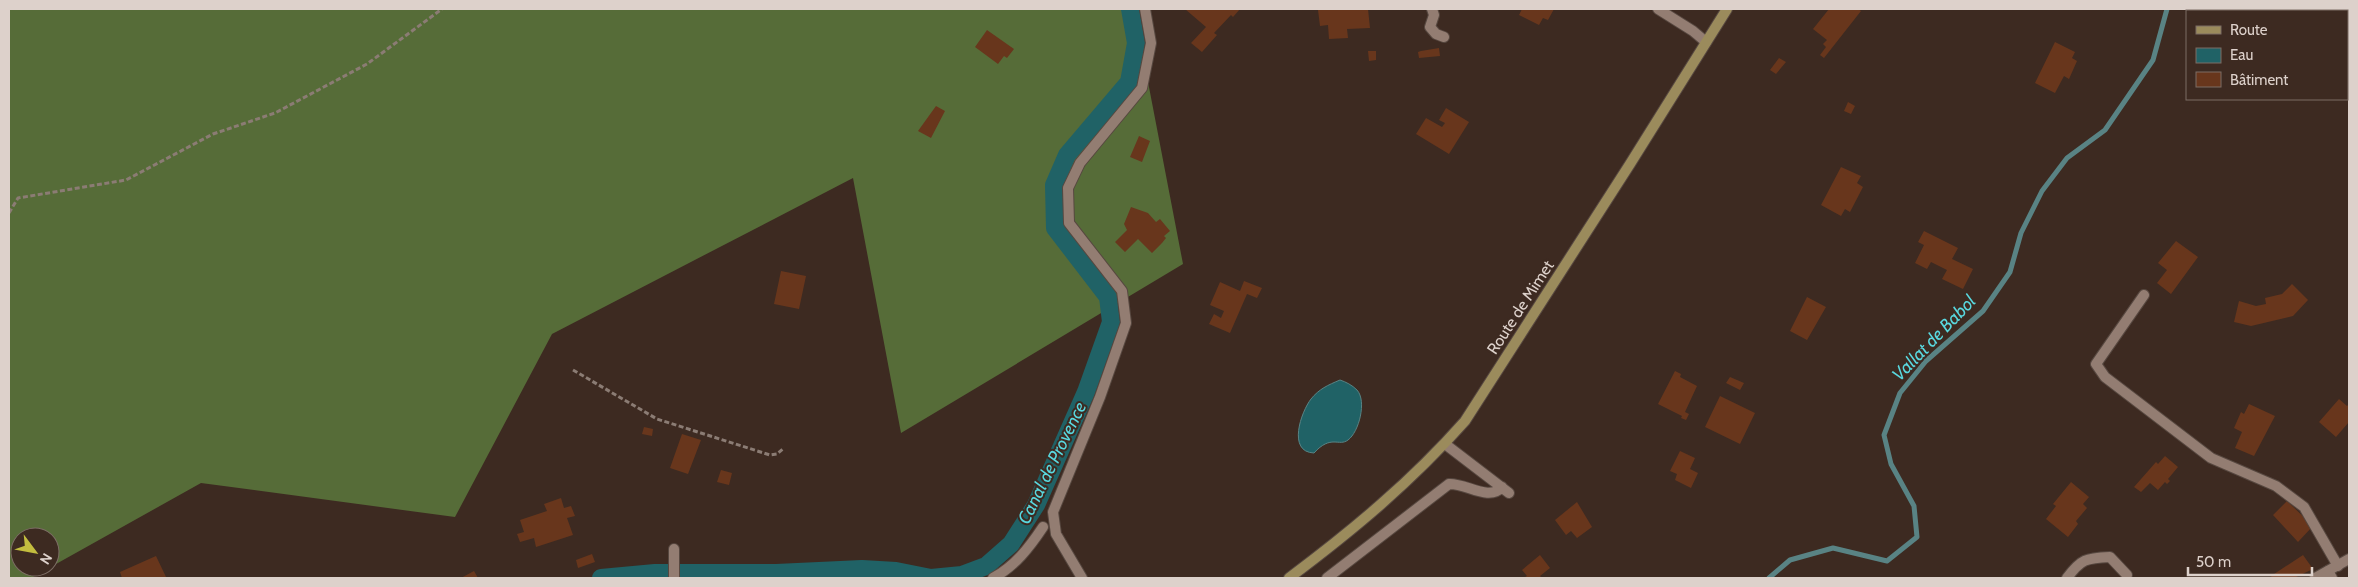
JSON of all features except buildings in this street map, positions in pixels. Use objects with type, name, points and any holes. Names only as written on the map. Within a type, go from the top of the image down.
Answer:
[{"type":"main road","name":"Route de Mimet","points":[[1288,578],[1340,540],[1396,493],[1465,421],[1726,9]]},
{"type":"street","points":[[1082,578],[1056,534],[1053,512],[1100,397],[1126,323],[1122,291],[1069,223],[1068,188],[1080,162],[1142,88],[1151,43],[1145,9]]},
{"type":"street","points":[[1432,9],[1434,15],[1430,27],[1436,34],[1444,37]]},
{"type":"street","points":[[1658,9],[1706,42]]},
{"type":"street","points":[[2144,295],[2096,364],[2105,377],[2211,458],[2276,486],[2304,507],[2338,566]]},
{"type":"street","points":[[1327,578],[1418,510],[1441,488],[1449,484],[1459,483],[1487,494],[1506,490],[1445,444]]},
{"type":"street","points":[[993,578],[1005,572],[1024,554],[1043,527]]},
{"type":"street","points":[[674,549],[674,573]]},
{"type":"street","points":[[2066,578],[2078,564],[2087,558],[2110,558],[2127,575]]},
{"type":"street","points":[[2315,578],[2330,575],[2338,566],[2349,559]]},
{"type":"path","points":[[9,213],[18,198],[126,180],[213,134],[275,113],[367,64],[442,9]]},
{"type":"path","points":[[573,370],[657,420],[770,455],[778,454],[784,448]]},
{"type":"green space","points":[[9,9],[1134,9],[1183,264],[901,433],[853,178],[552,334],[455,517],[201,483],[60,562],[60,527],[10,527],[10,577],[33,577],[9,578]]},
{"type":"water","points":[[1340,380],[1357,390],[1360,395],[1361,409],[1358,424],[1352,436],[1345,442],[1330,442],[1320,447],[1314,453],[1306,451],[1301,446],[1299,439],[1300,422],[1303,413],[1314,396]]},
{"type":"waterway","name":"Canal de Provence","points":[[601,578],[655,573],[776,573],[862,569],[896,571],[931,578],[962,575],[986,566],[1011,544],[1036,505],[1086,392],[1111,322],[1108,297],[1055,228],[1054,185],[1067,155],[1129,82],[1136,43],[1130,9]]},
{"type":"waterway","name":"Vallat de Babol","points":[[1769,578],[1790,560],[1833,548],[1887,561],[1917,537],[1914,506],[1891,464],[1884,435],[1900,393],[1926,361],[1983,311],[2010,272],[2021,233],[2042,191],[2067,158],[2105,130],[2153,60],[2167,9]]}]
